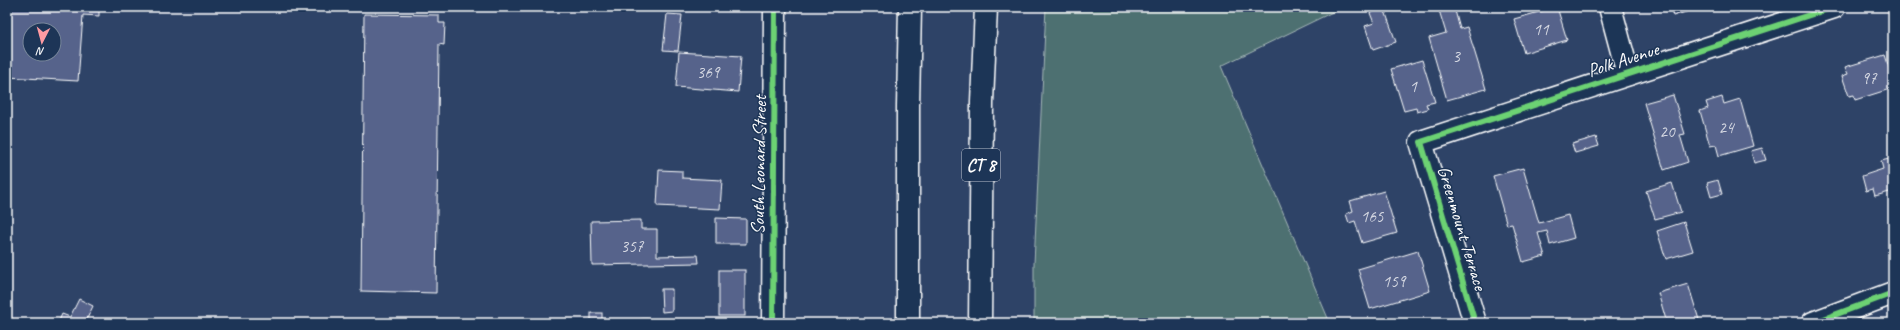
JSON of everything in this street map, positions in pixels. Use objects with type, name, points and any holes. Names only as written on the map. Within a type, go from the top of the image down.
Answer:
[{"type":"main road","name":"South Leonard Street","points":[[773,323],[775,7]]},
{"type":"main road","points":[[908,323],[908,106],[910,7]]},
{"type":"main road","name":"CT 8","points":[[980,323],[982,102],[986,7]]},
{"type":"main road","points":[[1610,7],[1628,74]]},
{"type":"main road","name":"Polk Avenue","points":[[1421,142],[1834,7]]},
{"type":"main road","name":"Greenmount Terrace","points":[[1421,142],[1475,323]]},
{"type":"main road","points":[[1813,323],[1893,293]]},
{"type":"green space","points":[[1046,7],[1343,7],[1221,66],[1330,323],[1034,323],[1034,264]]},
{"type":"building","points":[[7,7],[99,7],[99,16],[83,15],[78,81],[7,77]]},
{"type":"building","points":[[1438,7],[1454,7],[1460,29],[1467,27],[1486,89],[1447,100],[1429,38],[1446,33]]},
{"type":"building","points":[[1557,7],[1567,40],[1524,53],[1514,19]]},
{"type":"building","points":[[1670,7],[1702,7],[1673,16]]},
{"type":"building","points":[[1384,8],[1396,42],[1373,50],[1365,26],[1374,23],[1370,13]]},
{"type":"building","points":[[364,14],[439,15],[439,23],[445,23],[444,45],[439,44],[436,293],[361,291]]},
{"type":"building","points":[[667,14],[682,15],[678,51],[663,50]]},
{"type":"building","points":[[679,52],[741,56],[738,92],[676,87]]},
{"type":"building","points":[[1885,55],[1893,80],[1893,88],[1855,100],[1854,95],[1849,96],[1842,76],[1848,74],[1845,67]]},
{"type":"building","points":[[1422,60],[1435,102],[1426,104],[1428,109],[1417,112],[1416,108],[1404,111],[1391,69]]},
{"type":"building","points":[[1673,95],[1685,134],[1680,135],[1688,162],[1664,170],[1644,103]]},
{"type":"building","points":[[1722,97],[1724,104],[1740,99],[1753,146],[1719,156],[1716,145],[1710,146],[1700,111],[1708,108],[1706,102]]},
{"type":"building","points":[[1596,137],[1599,146],[1575,153],[1572,144]]},
{"type":"building","points":[[1762,148],[1766,160],[1754,163],[1751,151]]},
{"type":"building","points":[[1893,158],[1893,191],[1875,196],[1873,189],[1866,191],[1862,176],[1883,169],[1881,161]]},
{"type":"building","points":[[1523,168],[1539,223],[1568,215],[1574,238],[1550,245],[1547,231],[1538,233],[1545,256],[1523,262],[1512,224],[1507,225],[1493,176]]},
{"type":"building","points":[[659,170],[682,171],[682,178],[722,180],[720,209],[657,206]]},
{"type":"building","points":[[1718,180],[1722,194],[1711,197],[1707,183]]},
{"type":"building","points":[[1672,183],[1681,212],[1655,219],[1646,191]]},
{"type":"building","points":[[1384,191],[1397,233],[1362,243],[1355,221],[1349,223],[1346,214],[1353,211],[1350,201]]},
{"type":"building","points":[[716,218],[746,219],[746,244],[716,244]]},
{"type":"building","points":[[641,220],[641,229],[657,229],[657,256],[698,255],[699,263],[592,265],[591,221]]},
{"type":"building","points":[[1684,222],[1693,251],[1666,259],[1657,231]]},
{"type":"building","points":[[1418,251],[1430,291],[1370,309],[1358,269]]},
{"type":"building","points":[[719,270],[745,270],[745,316],[719,316]]},
{"type":"building","points":[[1688,284],[1700,323],[1667,323],[1658,293]]},
{"type":"building","points":[[661,289],[672,289],[672,311],[662,312]]},
{"type":"building","points":[[79,299],[93,306],[85,323],[58,323],[62,314],[70,317]]},
{"type":"building","points":[[591,313],[602,313],[602,323],[591,323]]},
{"type":"building","points":[[648,319],[647,323],[635,323],[635,320]]},
{"type":"cycle path","points":[[773,323],[775,7]]},
{"type":"cycle path","points":[[1475,323],[1421,142],[1834,7]]},
{"type":"cycle path","points":[[1813,323],[1893,293]]}]
